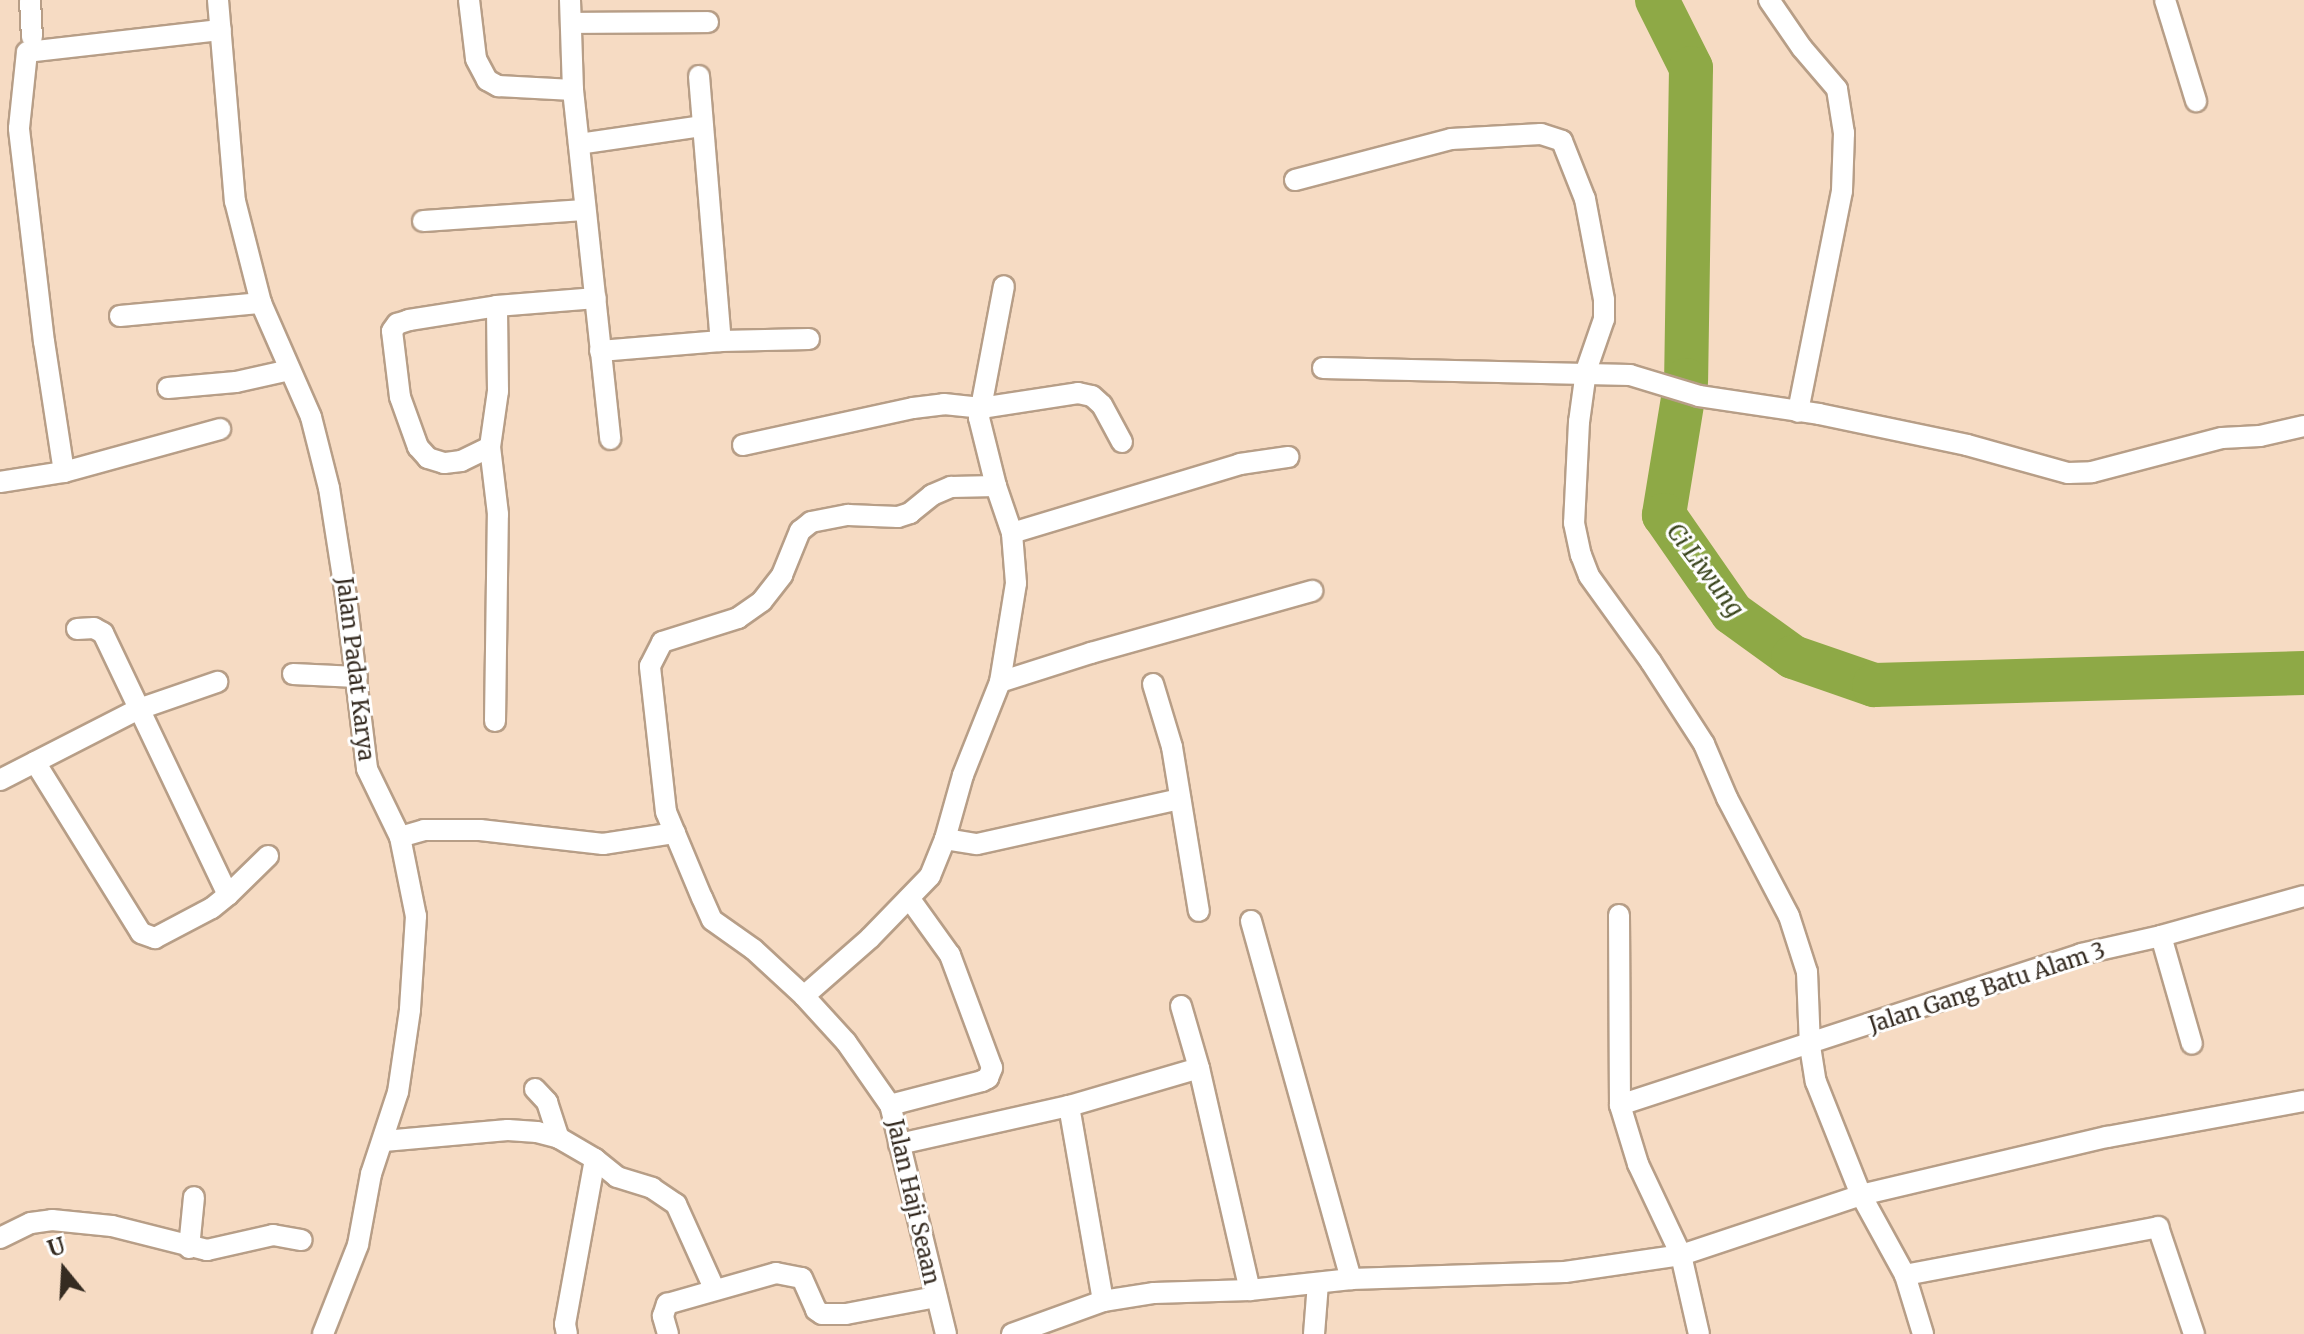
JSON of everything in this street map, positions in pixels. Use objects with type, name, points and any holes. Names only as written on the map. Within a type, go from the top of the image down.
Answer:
[{"type":"street","points":[[30,0],[32,37]]},
{"type":"street","name":"Jalan Padat Karya","points":[[218,0],[235,201],[261,303],[311,417],[329,488],[357,677],[367,769],[400,837],[416,916],[410,1010],[398,1092],[371,1174],[358,1245],[323,1334]]},
{"type":"street","points":[[469,0],[476,59],[487,80],[498,86],[573,90]]},
{"type":"street","points":[[570,0],[573,90],[610,439]]},
{"type":"street","points":[[1769,0],[1802,48],[1837,89],[1844,133],[1842,191],[1798,412]]},
{"type":"street","points":[[2165,0],[2196,101]]},
{"type":"street","points":[[571,23],[708,22]]},
{"type":"street","points":[[64,472],[44,342],[19,128],[27,52],[221,30]]},
{"type":"street","points":[[699,76],[721,341]]},
{"type":"street","points":[[579,144],[702,126]]},
{"type":"street","points":[[1295,180],[1451,139],[1541,134],[1558,137],[1583,192],[1604,300],[1604,319],[1586,371],[1579,422],[1574,523],[1581,555],[1589,576],[1651,662],[1704,744],[1727,798],[1780,897],[1807,972],[1810,1046],[1823,1102],[1861,1195],[1905,1275],[1923,1334]]},
{"type":"street","points":[[423,221],[585,210]]},
{"type":"street","points":[[804,996],[930,876],[945,839],[963,775],[1000,682],[1016,583],[1012,533],[996,486],[979,418],[1004,286]]},
{"type":"street","points":[[490,447],[461,461],[444,463],[428,458],[418,447],[405,412],[391,344],[392,331],[397,324],[497,306],[596,298]]},
{"type":"street","points":[[120,316],[261,303]]},
{"type":"street","points":[[495,721],[498,514],[490,447],[498,391],[497,306]]},
{"type":"street","points":[[600,351],[721,341],[809,339]]},
{"type":"street","points":[[1323,368],[1586,371],[1630,375],[1699,396],[1967,445],[2068,473],[2092,472],[2222,438],[2260,436],[2304,426]]},
{"type":"street","points":[[168,388],[236,382],[290,370]]},
{"type":"street","points":[[743,445],[913,408],[944,404],[981,408],[1078,393],[1092,396],[1102,405],[1122,442]]},
{"type":"street","points":[[0,482],[64,472],[220,429]]},
{"type":"street","points":[[1012,533],[1240,464],[1288,457]]},
{"type":"street","name":"Jalan Haji Seaan","points":[[946,1334],[890,1105],[846,1042],[804,996],[753,949],[712,920],[666,812],[650,666],[662,642],[738,618],[762,601],[782,575],[800,531],[811,522],[848,515],[898,517],[910,513],[941,491],[996,486]]},
{"type":"street","points":[[1000,682],[1312,591]]},
{"type":"street","points":[[77,629],[94,628],[103,633],[228,895]]},
{"type":"street","points":[[293,674],[357,677]]},
{"type":"street","points":[[0,780],[139,709],[217,682]]},
{"type":"street","points":[[1153,684],[1172,747],[1199,911]]},
{"type":"street","points":[[35,762],[141,933],[155,938],[212,908],[268,856]]},
{"type":"street","points":[[945,839],[977,844],[1180,799]]},
{"type":"street","points":[[400,837],[424,830],[480,830],[603,844],[675,833]]},
{"type":"street","name":"Jalan Gang Batu Alam 3","points":[[1620,1105],[1810,1046],[2081,954],[2161,936],[2304,896]]},
{"type":"street","points":[[890,1105],[982,1081],[988,1078],[992,1068],[950,955],[909,898]]},
{"type":"street","points":[[1619,915],[1620,1105],[1638,1164],[1681,1255],[1699,1334]]},
{"type":"street","points":[[1251,921],[1351,1279]]},
{"type":"street","points":[[2161,936],[2192,1044]]},
{"type":"street","points":[[1181,1006],[1199,1068],[1250,1290]]},
{"type":"street","points":[[899,1144],[1069,1106],[1199,1068]]},
{"type":"street","points":[[535,1089],[547,1102],[559,1138]]},
{"type":"street","points":[[1012,1334],[1103,1301],[1154,1293],[1250,1290],[1351,1279],[1565,1272],[1681,1255],[1861,1195],[2107,1137],[2304,1101]]},
{"type":"street","points":[[1069,1106],[1103,1301]]},
{"type":"street","points":[[384,1141],[508,1130],[559,1138],[595,1159],[617,1177],[652,1188],[676,1204],[714,1288]]},
{"type":"street","points":[[567,1334],[565,1324],[595,1159]]},
{"type":"street","points":[[189,1248],[194,1197]]},
{"type":"street","points":[[0,1238],[31,1223],[52,1220],[112,1226],[189,1248],[229,1246],[273,1235],[302,1240]]},
{"type":"street","points":[[1905,1275],[2158,1227],[2194,1334]]},
{"type":"street","points":[[668,1334],[663,1316],[667,1304],[714,1288],[776,1273],[795,1274],[802,1278],[823,1324],[846,1314],[936,1297]]},
{"type":"street","points":[[1314,1334],[1318,1283]]},
{"type":"waterway","name":"Ci Liwung","points":[[1657,0],[1691,68],[1686,380],[1664,515],[1732,613],[1793,657],[1874,685],[2304,673]]}]
